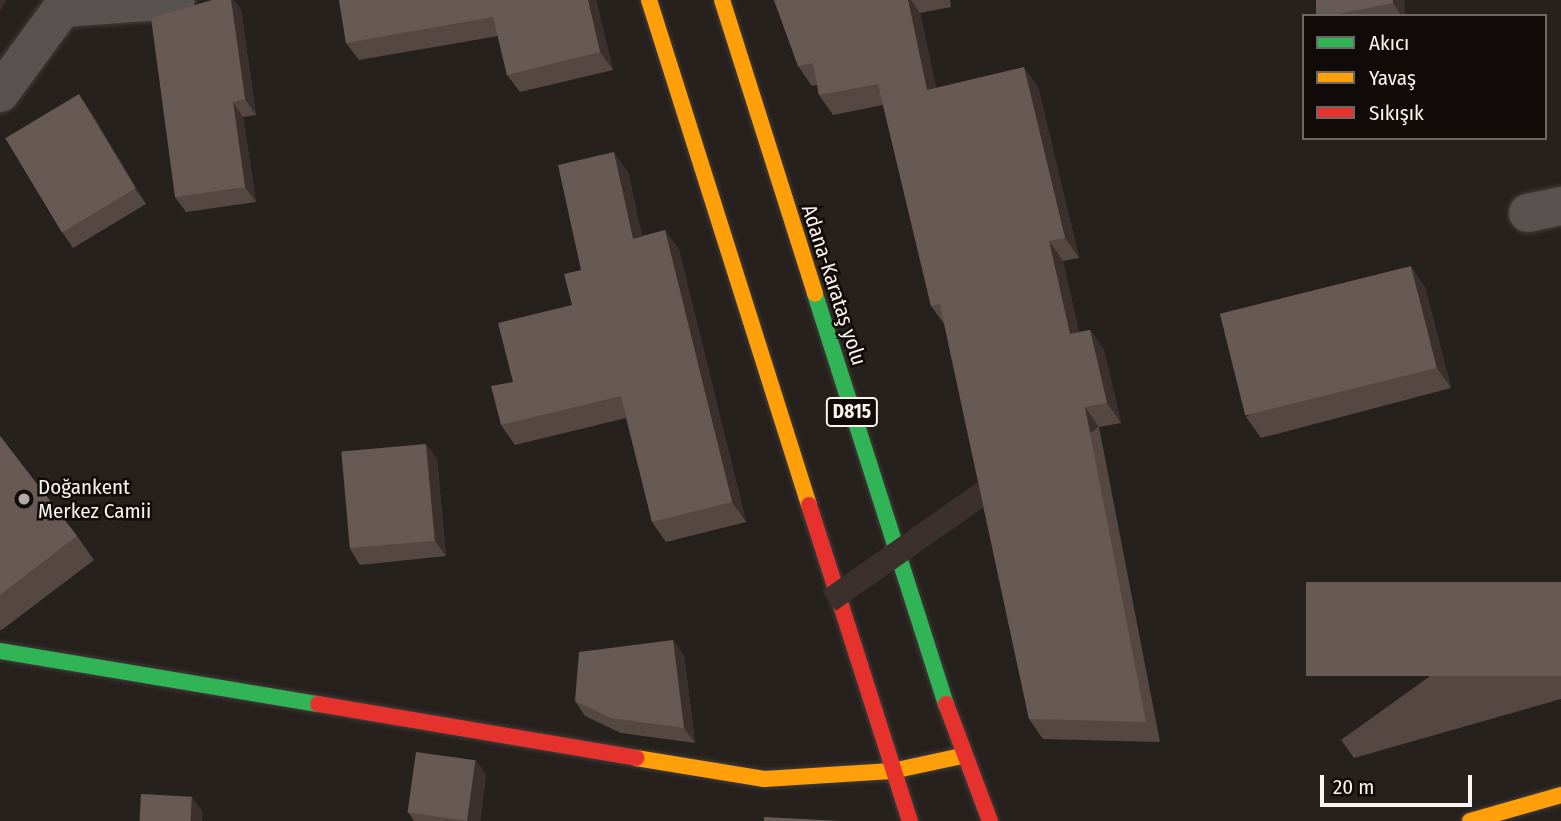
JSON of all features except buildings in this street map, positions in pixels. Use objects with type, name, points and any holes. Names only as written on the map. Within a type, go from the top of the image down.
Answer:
[{"type":"main road","points":[[649,0],[910,821]]},
{"type":"main road","name":"Adana-Karataş yolu","points":[[722,0],[962,756],[990,821]]},
{"type":"main road","points":[[0,651],[764,779],[892,771],[962,756]]},
{"type":"main road","points":[[1470,821],[1511,817],[1561,795]]},
{"type":"street","points":[[0,93],[65,4],[176,0]]},
{"type":"traffic: fast","points":[[815,294],[946,704]]},
{"type":"traffic: fast","points":[[0,651],[318,704]]},
{"type":"traffic: slow","points":[[649,0],[809,505]]},
{"type":"traffic: slow","points":[[722,0],[815,294]]},
{"type":"traffic: slow","points":[[636,758],[764,779],[892,771],[962,756]]},
{"type":"traffic: slow","points":[[1470,821],[1561,795]]},
{"type":"traffic: jam","points":[[809,505],[910,821]]},
{"type":"traffic: jam","points":[[318,704],[636,758]]},
{"type":"traffic: jam","points":[[946,704],[990,821]]},
{"type":"place","name":"Doğankent Merkez Camii","points":[[24,499]]}]
